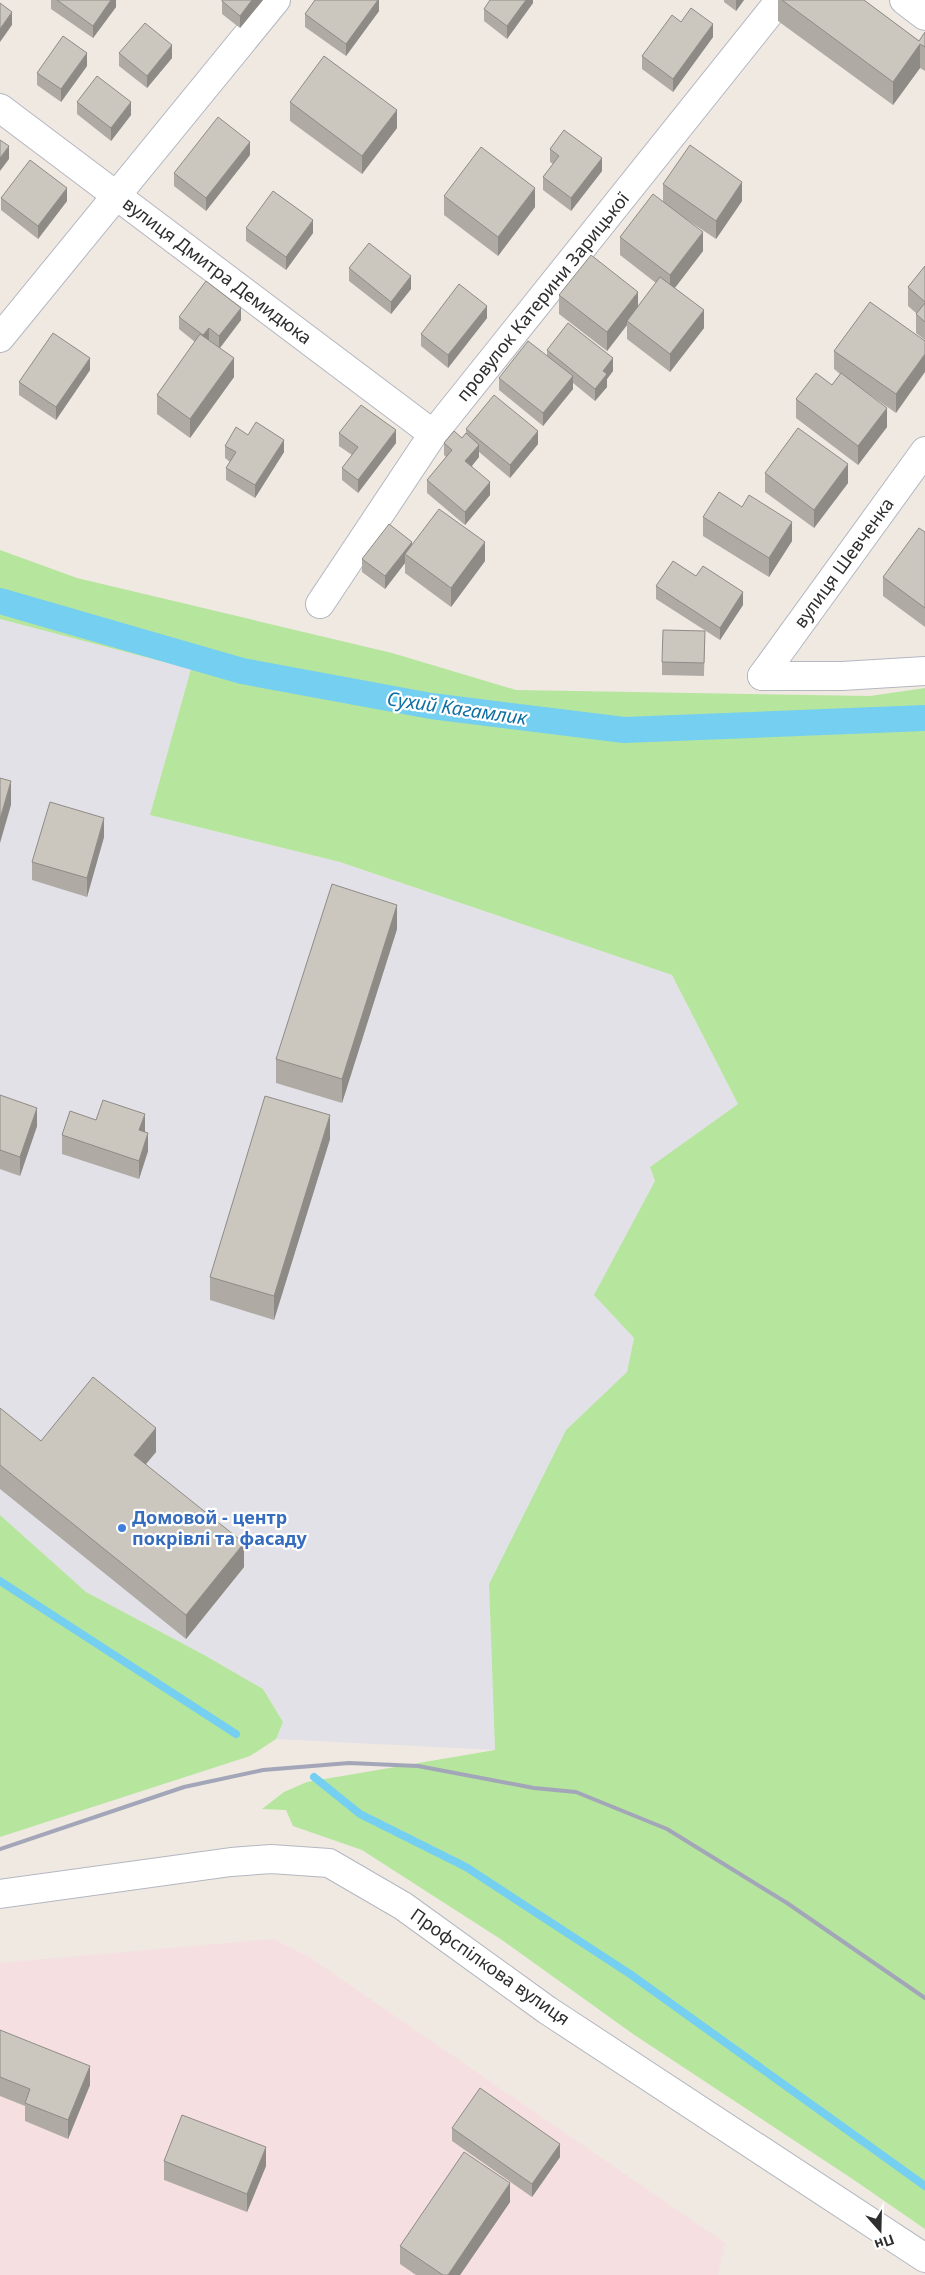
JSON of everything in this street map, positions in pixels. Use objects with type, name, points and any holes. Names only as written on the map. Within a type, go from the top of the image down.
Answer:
[{"type":"street","points":[[0,338],[118,196],[276,0]]},
{"type":"street","name":"провулок Катерини Зарицької","points":[[320,604],[433,434],[780,0]]},
{"type":"street","points":[[904,0],[925,16]]},
{"type":"street","name":"вулиця Дмитра Демидюка","points":[[0,108],[433,434]]},
{"type":"street","name":"вулиця Шевченка","points":[[925,451],[762,676],[842,676],[925,671]]},
{"type":"street","name":"Профспілкова вулиця","points":[[0,1894],[231,1862],[271,1859],[329,1863],[403,1906],[555,2015],[925,2258]]},
{"type":"shaded area","points":[[0,619],[191,669],[150,815],[340,862],[672,975],[738,1104],[650,1167],[655,1181],[595,1295],[634,1338],[627,1372],[566,1430],[489,1584],[495,1750],[276,1739],[283,1722],[263,1689],[206,1656],[86,1592],[0,1515]]},
{"type":"shaded area","points":[[273,1939],[309,1957],[725,2243],[718,2275],[0,2275],[0,1963]]},
{"type":"green space","points":[[0,550],[77,578],[392,653],[516,690],[870,696],[925,688],[925,2229],[633,2034],[502,1940],[362,1850],[293,1826],[286,1810],[262,1809],[284,1792],[307,1782],[495,1750],[489,1584],[566,1430],[627,1372],[634,1338],[594,1295],[655,1181],[650,1167],[738,1104],[672,975],[340,862],[150,815],[191,669],[0,619]]},
{"type":"green space","points":[[0,1515],[86,1592],[206,1656],[263,1689],[283,1722],[276,1739],[250,1756],[0,1837]]},
{"type":"building","points":[[57,0],[111,0],[93,26]]},
{"type":"building","points":[[222,0],[252,0],[240,16]]},
{"type":"building","points":[[315,0],[378,0],[346,44],[305,14]]},
{"type":"building","points":[[490,0],[526,0],[507,26],[484,9]]},
{"type":"building","points":[[782,0],[864,0],[919,41],[925,32],[925,47],[920,44],[893,82]]},
{"type":"building","points":[[0,3],[12,12],[0,29]]},
{"type":"building","points":[[691,8],[713,24],[673,79],[642,56],[672,15],[681,22]]},
{"type":"building","points":[[145,23],[172,45],[147,76],[119,53]]},
{"type":"building","points":[[63,36],[87,53],[61,89],[37,73]]},
{"type":"building","points":[[324,56],[397,110],[362,156],[290,102]]},
{"type":"building","points":[[97,76],[131,102],[111,128],[77,102]]},
{"type":"building","points":[[218,117],[250,142],[206,198],[174,173]]},
{"type":"building","points":[[564,130],[602,158],[571,198],[543,177],[559,156],[550,149]]},
{"type":"building","points":[[0,140],[9,146],[0,158]]},
{"type":"building","points":[[690,145],[742,182],[716,221],[663,184]]},
{"type":"building","points":[[481,147],[535,188],[498,237],[444,196]]},
{"type":"building","points":[[30,160],[67,188],[38,226],[1,198]]},
{"type":"building","points":[[273,191],[313,220],[286,257],[246,228]]},
{"type":"building","points":[[653,194],[703,232],[670,275],[620,237]]},
{"type":"building","points":[[369,243],[411,276],[391,302],[349,268]]},
{"type":"building","points":[[591,255],[638,292],[607,332],[559,295]]},
{"type":"building","points":[[925,266],[925,302],[908,287]]},
{"type":"building","points":[[660,277],[704,310],[670,354],[627,321]]},
{"type":"building","points":[[206,281],[241,308],[219,336],[209,328],[203,335],[179,317]]},
{"type":"building","points":[[459,284],[487,306],[448,355],[421,334]]},
{"type":"building","points":[[870,302],[925,341],[925,354],[896,394],[834,351]]},
{"type":"building","points":[[925,303],[925,322],[916,314]]},
{"type":"building","points":[[568,323],[613,358],[603,371],[607,374],[595,389],[547,350]]},
{"type":"building","points":[[53,333],[90,358],[56,407],[19,382]]},
{"type":"building","points":[[200,334],[234,358],[190,419],[157,395]]},
{"type":"building","points":[[528,341],[573,376],[543,413],[499,378]]},
{"type":"building","points":[[816,373],[832,385],[841,373],[887,408],[858,446],[796,399]]},
{"type":"building","points":[[494,395],[538,431],[510,465],[466,429]]},
{"type":"building","points":[[361,405],[396,430],[358,480],[342,468],[358,447],[339,433]]},
{"type":"building","points":[[256,422],[284,440],[255,485],[226,468],[236,452],[225,446],[236,427],[248,435]]},
{"type":"building","points":[[798,428],[848,464],[814,510],[765,473]]},
{"type":"building","points":[[454,431],[462,438],[466,433],[479,445],[465,461],[490,482],[465,512],[427,480],[452,450],[444,443]]},
{"type":"building","points":[[719,492],[742,507],[749,495],[792,522],[769,558],[703,517]]},
{"type":"building","points":[[439,509],[485,542],[451,588],[405,554]]},
{"type":"building","points":[[389,524],[412,542],[385,576],[362,559]]},
{"type":"building","points":[[919,528],[925,532],[925,608],[883,577]]},
{"type":"building","points":[[673,561],[696,576],[703,566],[743,592],[720,628],[656,586]]},
{"type":"building","points":[[663,630],[705,631],[704,663],[662,662]]},
{"type":"building","points":[[0,778],[11,781],[0,819]]},
{"type":"building","points":[[50,802],[104,818],[87,878],[32,862]]},
{"type":"building","points":[[332,884],[397,905],[342,1079],[276,1059]]},
{"type":"building","points":[[0,1095],[37,1108],[20,1157],[0,1150]]},
{"type":"building","points":[[265,1096],[330,1115],[274,1296],[210,1277]]},
{"type":"building","points":[[103,1100],[145,1114],[139,1130],[148,1133],[139,1161],[62,1135],[70,1111],[96,1120]]},
{"type":"building","name":"Домовой - центр покрівлі та фасаду","points":[[93,1377],[156,1428],[134,1455],[244,1543],[186,1615],[0,1465],[0,1408],[41,1441]]},
{"type":"building","points":[[0,2030],[90,2066],[68,2120],[25,2103],[30,2089],[0,2077]]},
{"type":"building","points":[[480,2088],[560,2144],[532,2184],[452,2128]]},
{"type":"building","points":[[182,2115],[266,2147],[247,2194],[164,2161]]},
{"type":"building","points":[[464,2152],[510,2183],[448,2275],[443,2275],[400,2246]]},
{"type":"waterway","name":"Сухий Кагамлик","points":[[0,601],[242,671],[431,706],[624,730],[925,718]]},
{"type":"waterway","points":[[0,1581],[236,1734]]},
{"type":"waterway","points":[[314,1777],[360,1814],[466,1867],[630,1974],[925,2186]]},
{"type":"railway","points":[[0,1849],[184,1787],[263,1770],[349,1763],[418,1766],[534,1788],[576,1792],[667,1829],[787,1903],[925,1998]]},
{"type":"place","name":"Домовой - центр покрівлі та фасаду","points":[[122,1528]]}]
